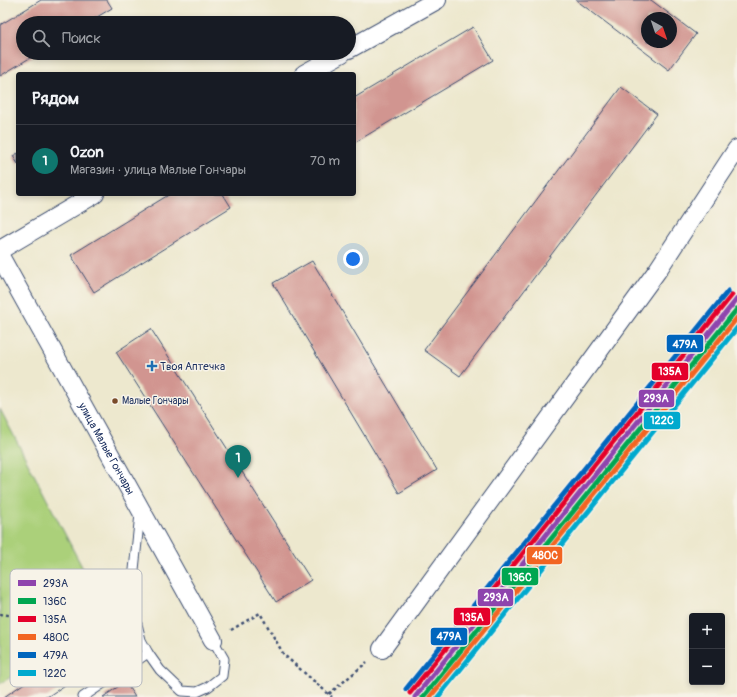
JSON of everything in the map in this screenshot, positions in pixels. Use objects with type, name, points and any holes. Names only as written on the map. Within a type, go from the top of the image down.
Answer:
[{"type":"street","points":[[356,45],[438,0]]},
{"type":"street","points":[[308,72],[329,60]]},
{"type":"street","points":[[382,649],[658,271],[737,149]]},
{"type":"street","points":[[0,250],[92,196]]},
{"type":"street","name":"улица Малые Гончары","points":[[0,256],[214,640]]},
{"type":"lane","points":[[133,569],[141,508]]},
{"type":"lane","points":[[142,642],[160,670],[182,691],[194,694],[208,687],[222,676],[224,659],[214,640]]},
{"type":"lane","points":[[142,657],[148,653]]},
{"type":"lane","points":[[83,697],[98,687]]},
{"type":"path","points":[[214,640],[260,613],[284,655],[332,697]]},
{"type":"path","points":[[0,614],[10,615]]},
{"type":"path","points":[[328,694],[382,649]]},
{"type":"green space","points":[[0,409],[83,569],[10,569],[10,678],[0,684]]},
{"type":"building","points":[[41,0],[107,0],[112,8],[99,16],[16,16],[16,60],[26,60],[0,76],[0,25]]},
{"type":"building","points":[[576,0],[651,0],[667,12],[641,12],[641,48],[677,48],[677,20],[696,34],[669,70]]},
{"type":"building","points":[[473,27],[493,60],[356,142],[356,97]]},
{"type":"building","points":[[621,87],[657,114],[460,376],[424,350]]},
{"type":"building","points":[[167,196],[224,196],[231,207],[94,292],[71,255]]},
{"type":"building","points":[[312,261],[437,470],[399,493],[273,283]]},
{"type":"building","points":[[151,329],[311,580],[276,602],[116,352]]},
{"type":"building","points":[[19,687],[62,687],[47,697],[4,697]]},
{"type":"building","points":[[118,687],[128,687],[135,697],[103,697]]},
{"type":"transit line","name":"479А","points":[[406,689],[728,291]]},
{"type":"transit line","name":"135А","points":[[410,693],[732,295]]},
{"type":"transit line","name":"293А","points":[[415,697],[737,299]]},
{"type":"transit line","name":"136С","points":[[423,697],[737,309]]},
{"type":"transit line","name":"480С","points":[[430,697],[737,318]]},
{"type":"transit line","name":"122С","points":[[438,697],[737,328]]},
{"type":"place","name":"Твоя Аптечка","points":[[152,366]]},
{"type":"place","name":"Малые Гончары","points":[[115,401]]},
{"type":"place","name":"Ozon","points":[[238,478]]}]
